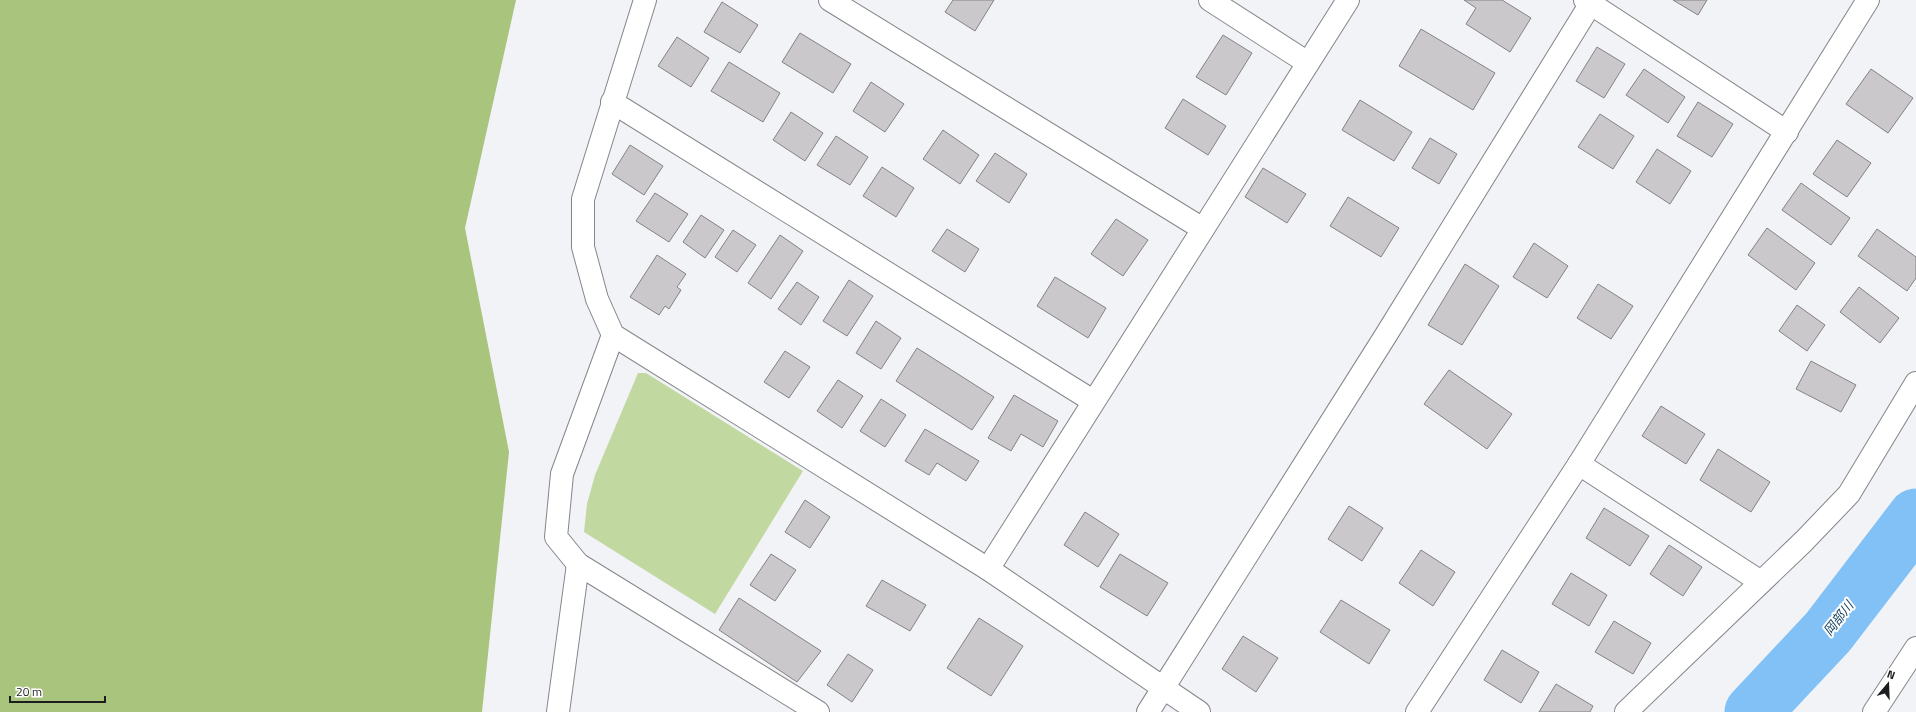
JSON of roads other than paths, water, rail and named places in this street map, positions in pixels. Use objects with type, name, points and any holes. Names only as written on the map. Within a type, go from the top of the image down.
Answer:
[{"type":"street","points":[[644,0],[583,199],[583,247],[597,299],[613,335],[988,569],[1199,712]]},
{"type":"street","points":[[830,0],[1203,229]]},
{"type":"street","points":[[1210,0],[1308,63]]},
{"type":"street","points":[[988,569],[1348,0]]},
{"type":"street","points":[[1417,712],[1579,464],[1868,0]]},
{"type":"street","points":[[1148,712],[1386,335],[1590,1],[1787,132]]},
{"type":"street","points":[[612,102],[1093,401]]},
{"type":"street","points":[[613,335],[562,474],[556,537],[578,564],[818,712]]},
{"type":"street","points":[[1626,712],[1849,494],[1916,383]]},
{"type":"street","points":[[1579,464],[1760,582]]},
{"type":"street","points":[[558,712],[578,564]]},
{"type":"street","points":[[1874,712],[1916,648]]},
{"type":"waterway","name":"岡部川","points":[[1753,712],[1828,632],[1916,517]]}]
